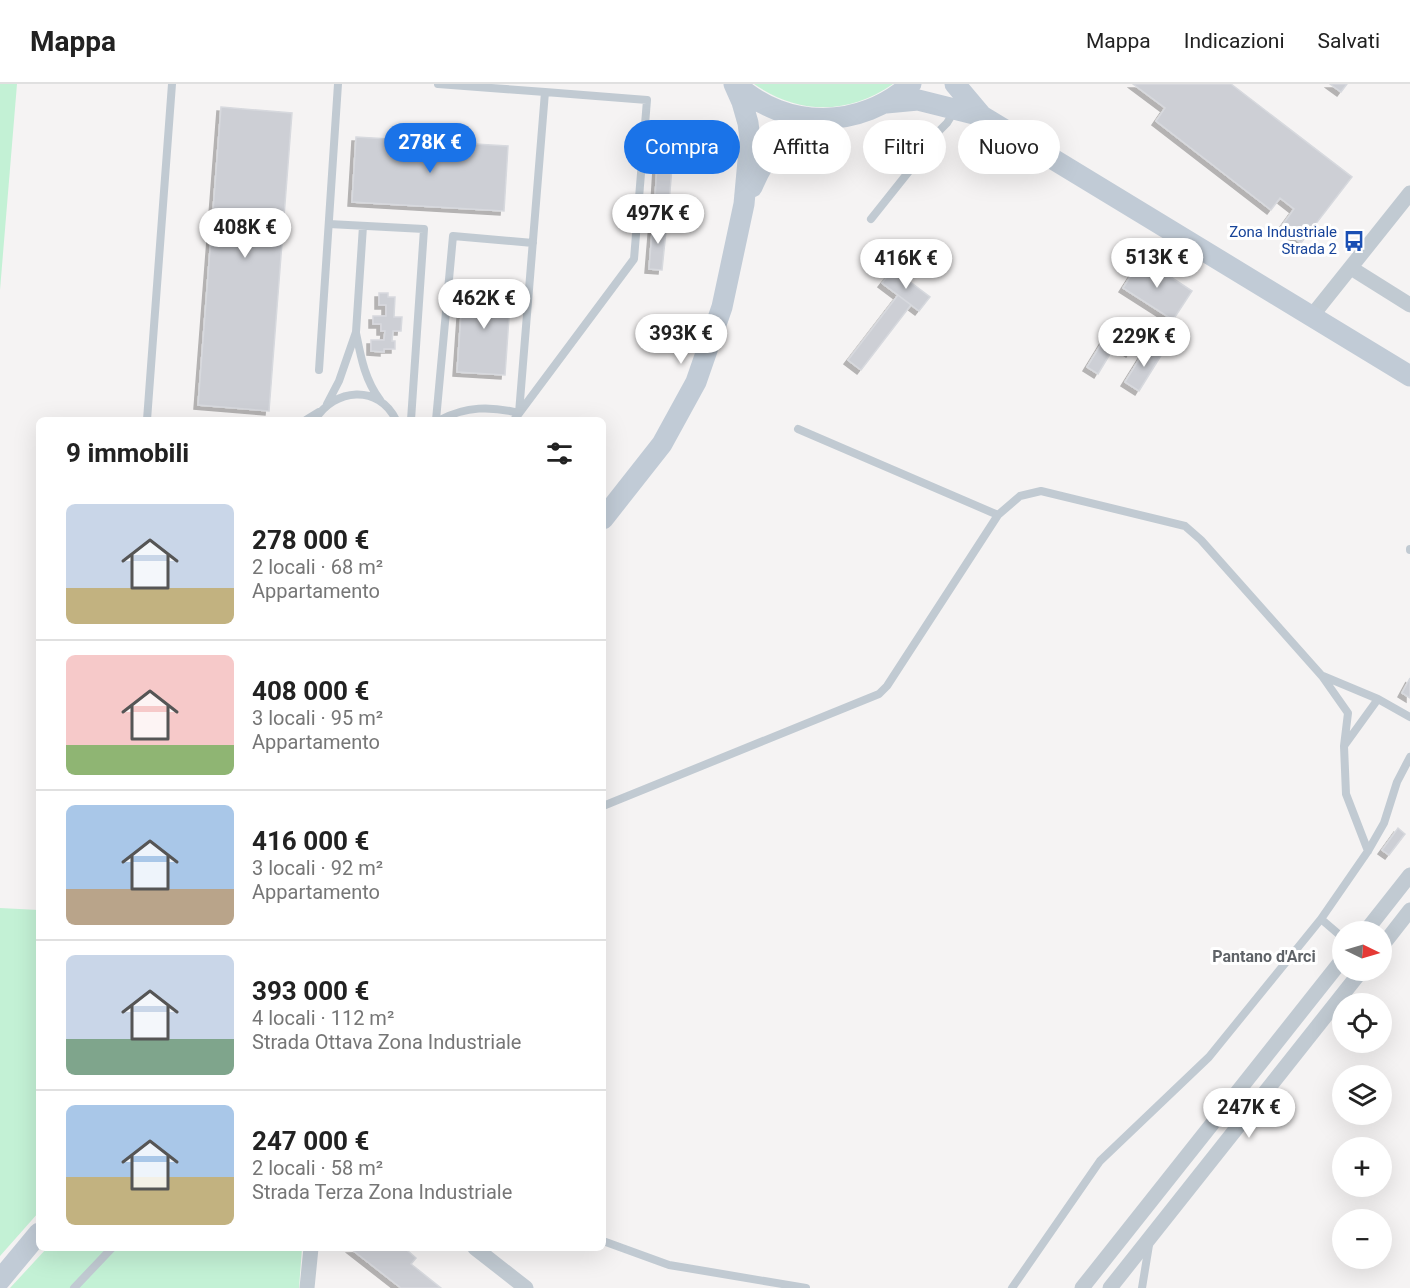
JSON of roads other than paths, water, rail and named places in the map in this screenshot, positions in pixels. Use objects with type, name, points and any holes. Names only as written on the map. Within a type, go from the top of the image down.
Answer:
[{"type":"main road","points":[[735,84],[755,99],[781,112],[810,119],[830,119]]},
{"type":"main road","points":[[606,515],[662,444],[696,382],[722,307],[744,204],[750,140],[748,123],[735,84]]},
{"type":"main road","points":[[744,204],[763,162],[780,142],[805,126],[859,114],[886,103],[911,84]]},
{"type":"main road","points":[[886,103],[962,93],[982,116],[1410,376]]},
{"type":"main road","points":[[2,1275],[36,1236]]},
{"type":"street","points":[[1311,317],[1410,193]]},
{"type":"street","points":[[1351,268],[1410,305]]},
{"type":"street","points":[[1384,921],[1410,875]]},
{"type":"street","points":[[1392,924],[1410,910]]},
{"type":"street","points":[[1082,1288],[1332,973]]},
{"type":"street","points":[[1110,1288],[1353,981]]},
{"type":"street","points":[[307,1288],[311,1251]]},
{"type":"street","points":[[479,1251],[526,1288]]},
{"type":"lane","points":[[147,417],[172,84]]},
{"type":"lane","points":[[319,370],[338,84]]},
{"type":"lane","points":[[438,84],[647,100],[634,259],[516,417]]},
{"type":"lane","points":[[516,417],[545,92]]},
{"type":"lane","points":[[871,219],[921,155],[928,142],[948,123],[962,93]]},
{"type":"lane","points":[[329,224],[424,229],[410,417]]},
{"type":"lane","points":[[327,404],[339,381],[356,332],[363,225]]},
{"type":"lane","points":[[438,417],[453,236],[533,243]]},
{"type":"lane","points":[[356,332],[370,387],[395,417]]},
{"type":"lane","points":[[311,417],[327,404],[349,394],[361,394],[384,404]]},
{"type":"lane","points":[[445,417],[472,408],[500,408],[516,417]]},
{"type":"lane","points":[[317,417],[320,411]]},
{"type":"lane","points":[[798,429],[998,515]]},
{"type":"lane","points":[[606,805],[879,694],[887,686],[998,515],[1020,496],[1041,491],[1185,526],[1201,540],[1322,676],[1348,713],[1344,746],[1346,794],[1368,850]]},
{"type":"lane","points":[[1322,676],[1378,699],[1410,717]]},
{"type":"lane","points":[[1344,746],[1378,699]]},
{"type":"lane","points":[[1012,1288],[1100,1161],[1209,1057],[1322,919],[1384,823],[1397,782],[1410,757]]},
{"type":"lane","points":[[1322,919],[1332,928]]},
{"type":"lane","points":[[1142,1288],[1150,1238]]},
{"type":"lane","points":[[606,1242],[669,1265],[806,1288]]},
{"type":"lane","points":[[74,1288],[109,1251]]},
{"type":"place","name":"Zona Industriale Strada 2","points":[[1354,241]]},
{"type":"district","name":"Pantano d'Arci","points":[[1264,956]]}]
